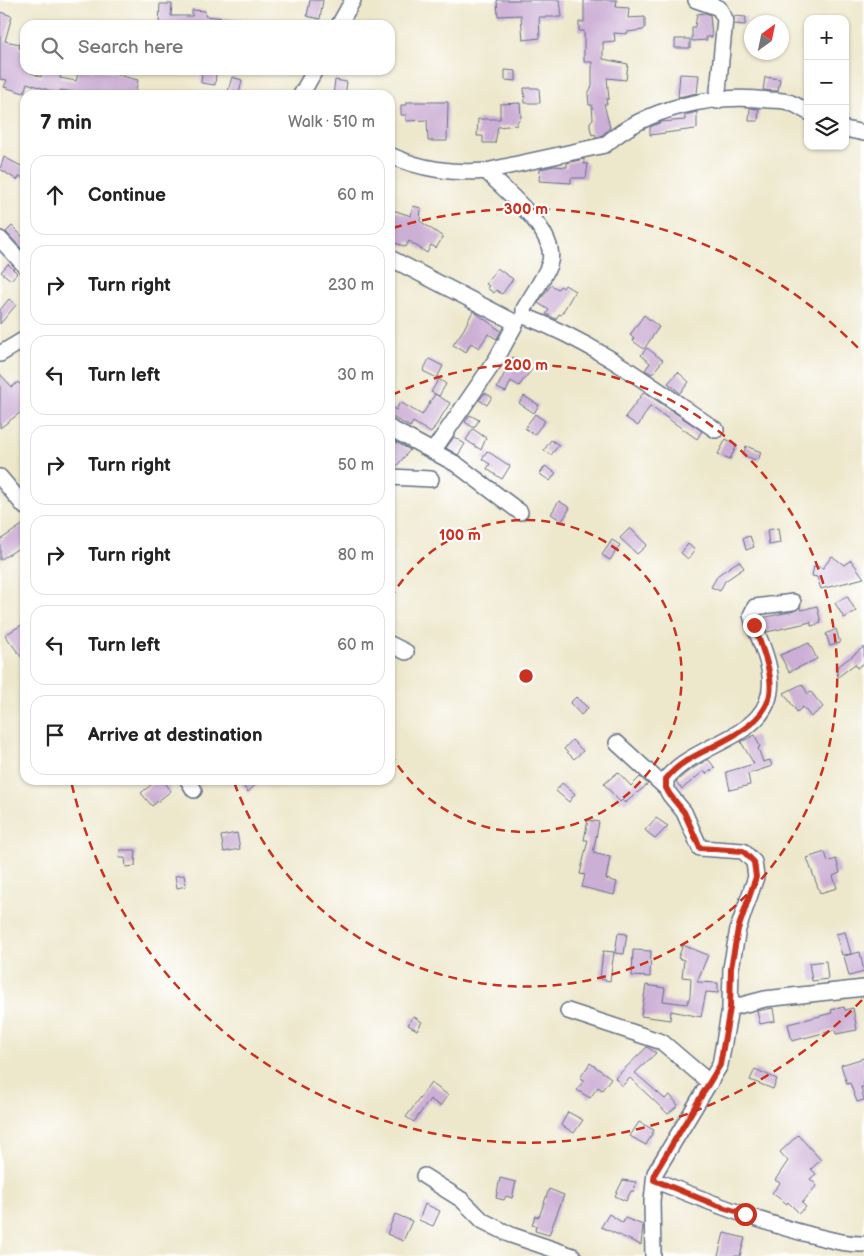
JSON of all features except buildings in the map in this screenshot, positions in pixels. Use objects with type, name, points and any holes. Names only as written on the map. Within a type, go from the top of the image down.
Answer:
[{"type":"street","points":[[343,20],[353,0]]},
{"type":"street","points":[[696,0],[719,8],[725,19],[717,101]]},
{"type":"street","points":[[304,90],[312,75]]},
{"type":"street","points":[[395,157],[432,168],[469,172],[486,171],[605,145],[620,132],[686,104],[751,98],[790,102],[804,110]]},
{"type":"street","points":[[849,130],[864,133]]},
{"type":"street","points":[[486,171],[542,228],[549,241],[549,264],[524,309],[524,316],[571,335],[600,351],[716,430]]},
{"type":"street","points":[[0,239],[20,261]]},
{"type":"street","points":[[395,261],[516,324],[497,358],[433,451]]},
{"type":"street","points":[[0,354],[20,342]]},
{"type":"street","points":[[395,431],[456,464],[520,512]]},
{"type":"street","points":[[395,477],[431,479]]},
{"type":"street","points":[[0,478],[20,501]]},
{"type":"street","points":[[666,788],[666,779],[670,774],[694,756],[756,721],[771,694],[769,669],[751,615],[755,607],[793,602]]},
{"type":"street","points":[[395,646],[406,652]]},
{"type":"street","points":[[617,742],[666,788],[684,812],[700,848],[743,851],[750,857],[756,867],[756,877],[738,929],[731,968],[730,1008],[720,1065],[655,1173],[652,1201],[653,1256]]},
{"type":"street","points":[[730,1008],[764,999],[864,988]]},
{"type":"street","points":[[568,1011],[662,1042],[710,1083]]},
{"type":"street","points":[[424,1176],[462,1200],[483,1221],[511,1235],[573,1256]]},
{"type":"street","points":[[654,1180],[716,1205],[779,1227],[843,1243],[864,1244]]},
{"type":"route","points":[[745,1214],[716,1205],[654,1180],[655,1173],[720,1065],[730,1008],[731,968],[738,929],[756,877],[756,867],[747,853],[743,851],[705,850],[697,845],[689,821],[670,795],[665,783],[670,774],[702,750],[719,744],[756,721],[766,707],[771,694],[769,669],[754,625]]}]
